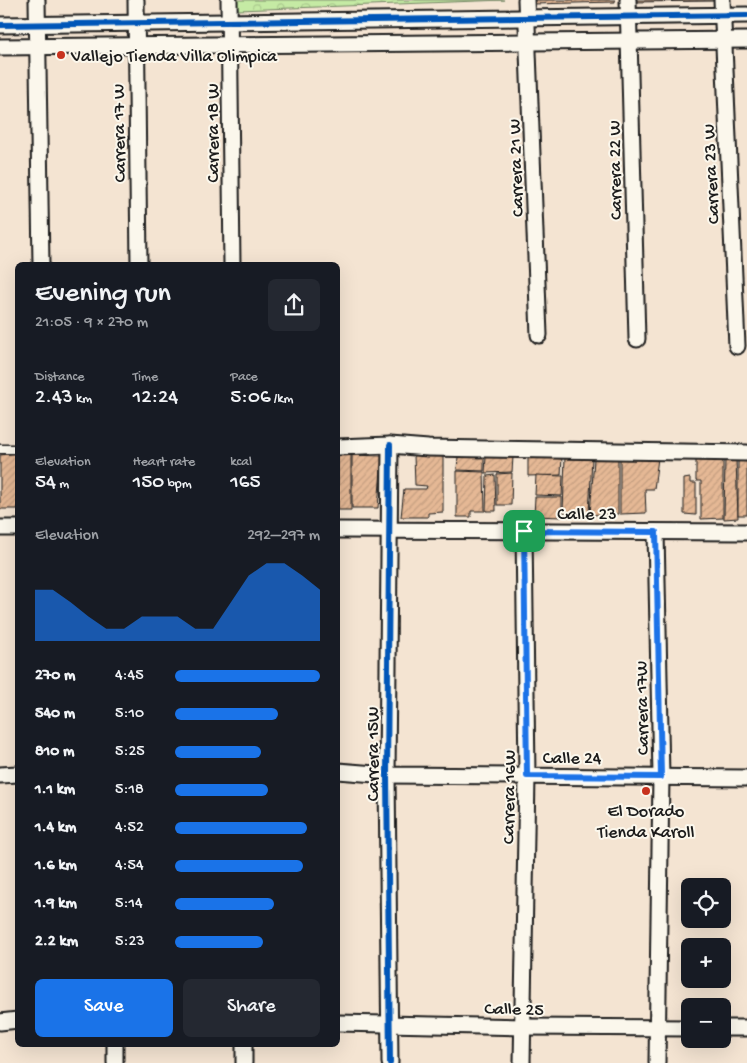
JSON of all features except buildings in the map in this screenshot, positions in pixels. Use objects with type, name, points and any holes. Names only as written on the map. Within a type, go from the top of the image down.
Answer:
[{"type":"street","points":[[37,0],[41,262]]},
{"type":"street","name":"Carrera 17 W","points":[[136,0],[140,262]]},
{"type":"street","name":"Carrera 18 W","points":[[229,0],[232,262]]},
{"type":"street","name":"Carrera 21 W","points":[[526,0],[539,335]]},
{"type":"street","name":"Carrera 22 W","points":[[628,0],[637,339]]},
{"type":"street","name":"Carrera 23 W","points":[[722,0],[722,40],[737,346]]},
{"type":"street","points":[[0,25],[747,15]]},
{"type":"street","points":[[431,19],[432,43]]},
{"type":"street","points":[[342,43],[343,20]]},
{"type":"street","points":[[0,46],[747,40]]},
{"type":"street","points":[[340,447],[390,445],[428,448],[747,453]]},
{"type":"street","name":"Carrera 15W","points":[[390,445],[387,775],[390,1063]]},
{"type":"street","points":[[0,528],[15,528]]},
{"type":"street","name":"Calle 23","points":[[340,530],[747,532]]},
{"type":"street","name":"Carrera 16W","points":[[522,1063],[527,776],[524,531]]},
{"type":"street","name":"Carrera 17W","points":[[656,532],[661,777],[657,1063]]},
{"type":"street","name":"Calle 24","points":[[340,772],[387,775],[747,778]]},
{"type":"street","points":[[0,775],[15,774]]},
{"type":"street","points":[[0,1022],[15,1020]]},
{"type":"street","name":"Calle 25","points":[[340,1023],[681,1028]]},
{"type":"street","points":[[731,1028],[747,1028]]},
{"type":"street","points":[[115,1047],[115,1063]]},
{"type":"street","points":[[244,1047],[244,1063]]},
{"type":"lane","points":[[0,449],[15,449]]},
{"type":"green space","points":[[237,0],[504,0],[238,10]]},
{"type":"cycle path","points":[[0,25],[747,15]]},
{"type":"cycle path","points":[[390,445],[387,775],[390,1063]]},
{"type":"place","name":"Vallejo Tienda Villa Olimpica","points":[[61,55]]},
{"type":"place","name":"El Dorado Tienda Karoll","points":[[646,791]]},
{"type":"route","points":[[524,531],[656,532],[661,777],[527,776],[524,531]]}]
